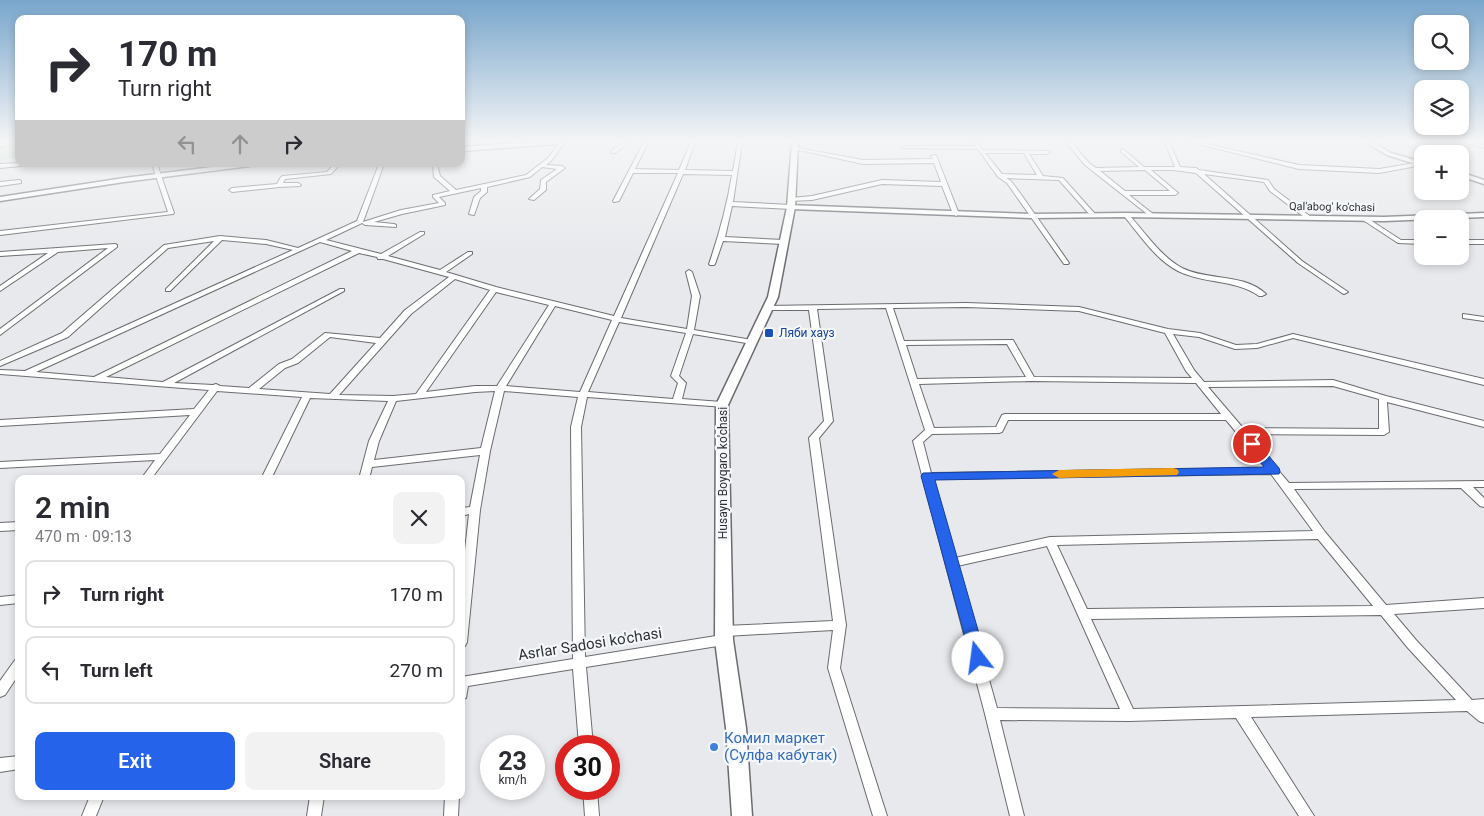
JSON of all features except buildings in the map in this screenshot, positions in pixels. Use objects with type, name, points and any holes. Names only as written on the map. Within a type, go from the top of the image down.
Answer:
[{"type":"main road","name":"Husayn Boyqaro ko'chasi","points":[[742,816],[736,728],[724,635],[722,405],[773,297],[791,204],[793,180]]},
{"type":"street","points":[[0,199],[125,180]]},
{"type":"street","points":[[0,233],[171,213],[160,180]]},
{"type":"street","points":[[279,185],[283,180]]},
{"type":"street","points":[[363,223],[376,180]]},
{"type":"street","points":[[441,180],[455,192]]},
{"type":"street","points":[[25,374],[363,223],[401,212],[443,204],[435,196],[510,180]]},
{"type":"street","points":[[532,199],[543,190],[544,180]]},
{"type":"street","points":[[616,201],[626,180]]},
{"type":"street","points":[[585,735],[579,661],[576,427],[582,394],[677,180]]},
{"type":"street","points":[[712,264],[730,204],[734,180]]},
{"type":"street","points":[[943,180],[956,214]]},
{"type":"street","points":[[1004,180],[1018,194],[1066,263]]},
{"type":"street","points":[[1062,180],[1093,215]]},
{"type":"street","points":[[1108,180],[1151,215]]},
{"type":"street","points":[[1124,193],[1175,193],[1159,180]]},
{"type":"street","points":[[1207,180],[1300,262],[1344,292]]},
{"type":"street","points":[[1260,180],[1266,181],[1272,190],[1309,218]]},
{"type":"street","points":[[0,184],[19,182]]},
{"type":"street","points":[[791,204],[882,182],[945,184]]},
{"type":"street","points":[[232,190],[298,185]]},
{"type":"street","points":[[472,214],[477,197],[484,192],[484,186]]},
{"type":"street","name":"Qal'abog' ko'chasi","points":[[730,204],[791,204],[956,214],[1032,216],[1151,215],[1365,219],[1484,215]]},
{"type":"street","points":[[1126,215],[1164,256],[1180,270],[1209,279],[1247,285],[1262,294]]},
{"type":"street","points":[[1365,219],[1400,242],[1414,242]]},
{"type":"street","points":[[363,223],[394,226]]},
{"type":"street","points":[[380,258],[422,233]]},
{"type":"street","points":[[0,364],[65,334],[166,246],[220,238],[266,242],[300,250]]},
{"type":"street","points":[[168,290],[220,238]]},
{"type":"street","points":[[720,238],[784,242]]},
{"type":"street","points":[[322,241],[380,258],[441,272],[494,289],[616,319],[752,342]]},
{"type":"street","points":[[1469,242],[1484,242]]},
{"type":"street","points":[[0,254],[116,246],[0,333]]},
{"type":"street","points":[[0,289],[56,250]]},
{"type":"street","points":[[94,380],[356,251]]},
{"type":"street","points":[[441,272],[470,253]]},
{"type":"street","points":[[676,402],[682,383],[675,376],[690,333],[696,296],[689,272]]},
{"type":"street","points":[[332,397],[408,312],[453,276]]},
{"type":"street","points":[[419,396],[494,289]]},
{"type":"street","points":[[165,384],[342,290]]},
{"type":"street","points":[[465,579],[485,451],[500,388],[553,304]]},
{"type":"street","points":[[889,306],[930,431]]},
{"type":"street","points":[[768,308],[1032,306],[1079,309],[1168,331],[1200,335],[1235,347],[1257,346],[1294,336],[1484,382]]},
{"type":"street","points":[[813,309],[829,421],[814,438],[840,624],[834,668],[880,816]]},
{"type":"street","points":[[1466,316],[1484,319]]},
{"type":"street","points":[[1168,331],[1200,383],[1274,471],[1321,535],[1382,610],[1470,706],[1484,717]]},
{"type":"street","points":[[252,390],[282,366],[295,361],[328,335],[382,341]]},
{"type":"street","points":[[901,343],[1010,342],[1031,379]]},
{"type":"street","points":[[0,372],[332,397],[393,399],[475,388],[500,388],[722,405]]},
{"type":"street","points":[[914,382],[1031,379],[1200,383],[1333,383],[1484,424]]},
{"type":"street","points":[[149,475],[216,387]]},
{"type":"street","points":[[268,475],[306,395]]},
{"type":"street","points":[[1241,431],[1384,432],[1383,398]]},
{"type":"street","points":[[365,475],[374,441],[393,399]]},
{"type":"street","points":[[0,422],[196,412]]},
{"type":"street","points":[[1017,816],[992,714],[918,442],[930,431],[999,430],[1005,417],[1229,417]]},
{"type":"street","points":[[367,464],[485,451]]},
{"type":"street","points":[[0,465],[162,457]]},
{"type":"street","points":[[928,476],[1274,471]]},
{"type":"street","points":[[1463,484],[1484,504]]},
{"type":"street","points":[[1286,486],[1484,484]]},
{"type":"street","points":[[465,511],[475,510]]},
{"type":"street","points":[[0,527],[15,526]]},
{"type":"street","points":[[952,563],[1050,540],[1321,535]]},
{"type":"street","points":[[1050,540],[1129,715]]},
{"type":"street","points":[[0,601],[15,599]]},
{"type":"street","points":[[1083,614],[1382,610],[1484,603]]},
{"type":"street","name":"Asrlar Sadosi ko'chasi","points":[[465,685],[579,661],[724,635],[840,624]]},
{"type":"street","points":[[0,691],[15,670]]},
{"type":"street","points":[[992,714],[1129,715],[1484,705]]},
{"type":"street","points":[[1239,711],[1307,816]]},
{"type":"street","points":[[0,765],[15,763]]},
{"type":"street","points":[[89,816],[95,800]]},
{"type":"street","points":[[314,816],[316,800]]},
{"type":"street","points":[[451,816],[452,800]]},
{"type":"street","points":[[590,800],[591,816]]},
{"type":"slow traffic","points":[[1059,474],[1173,472]]},
{"type":"place","name":"Ляби хауз","points":[[769,333]]},
{"type":"place","name":"Комил маркет (Сулфа кабутак)","points":[[714,747]]},
{"type":"route","points":[[978,658],[928,476],[1274,471],[1252,444]]}]
